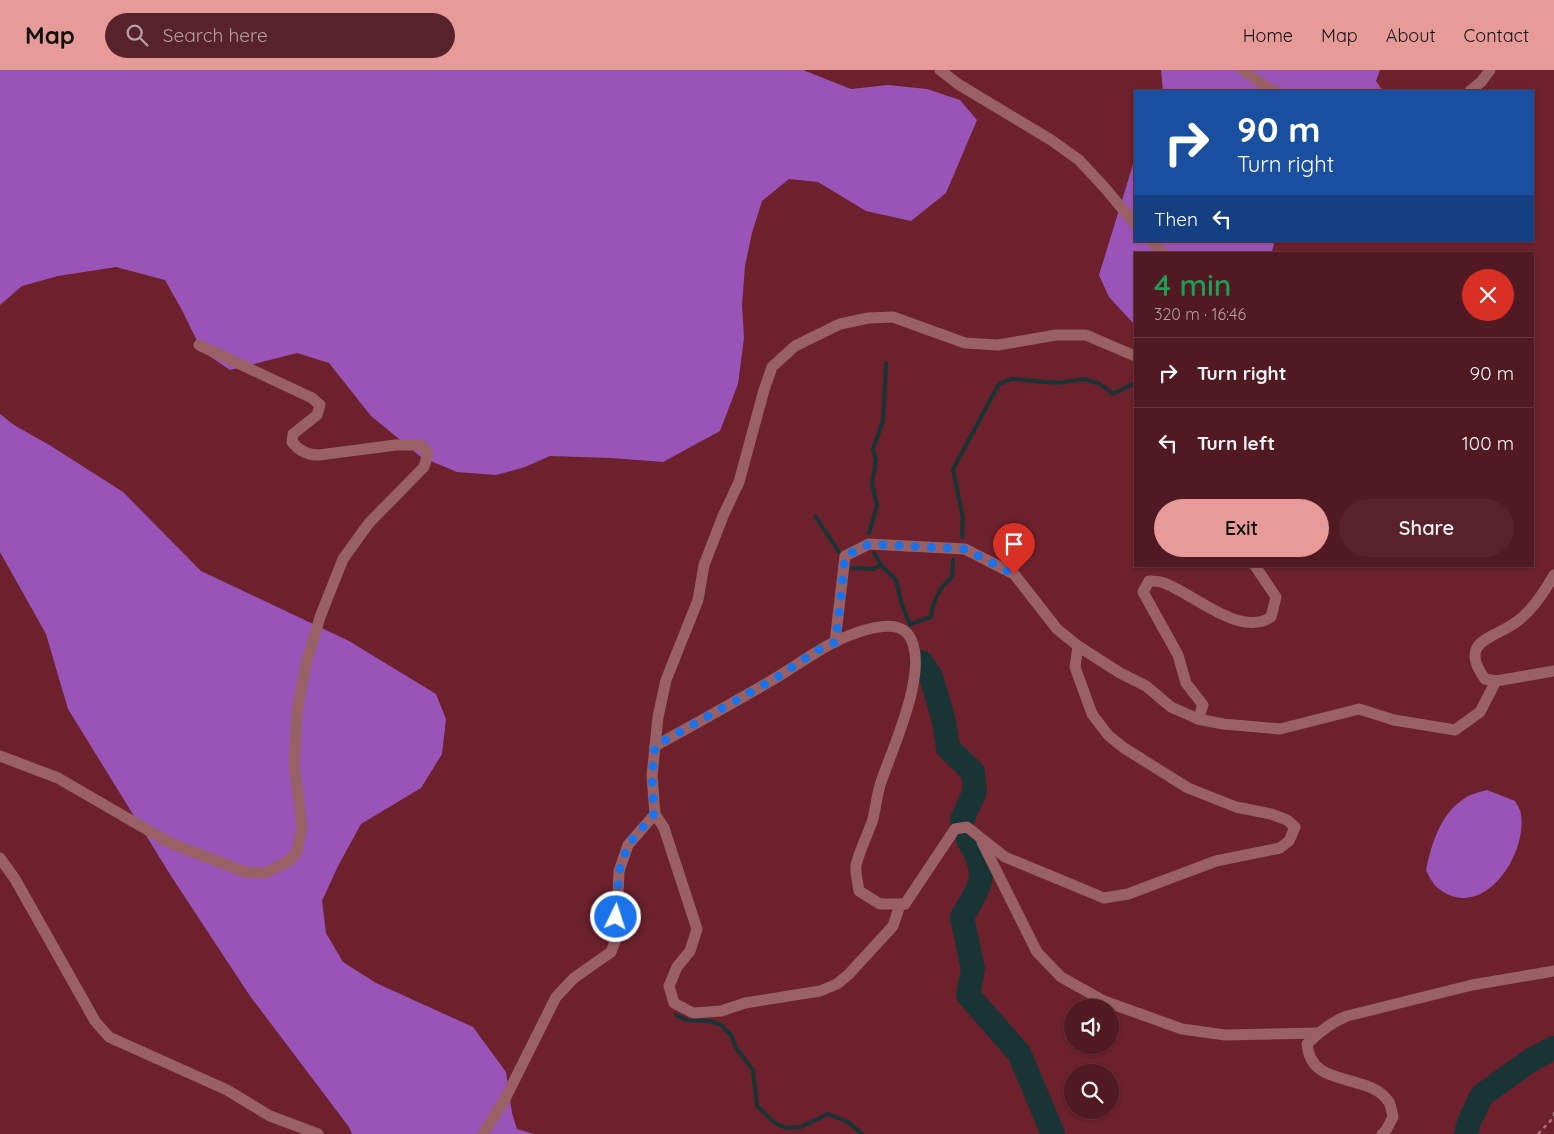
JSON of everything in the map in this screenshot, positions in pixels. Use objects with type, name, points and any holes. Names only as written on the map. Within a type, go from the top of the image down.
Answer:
[{"type":"street","points":[[940,70],[958,84],[1051,140],[1079,160],[1134,223]]},
{"type":"street","points":[[1243,70],[1266,87],[1274,90]]},
{"type":"street","points":[[1471,90],[1481,82],[1490,70]]},
{"type":"street","points":[[1152,242],[1162,252]]},
{"type":"street","points":[[1078,646],[1075,667],[1092,714],[1108,735],[1124,748],[1188,788],[1236,807],[1271,814],[1287,820],[1295,827],[1289,841],[1280,848],[1216,861],[1128,894],[1104,898],[1005,857],[967,828],[955,829],[905,904],[900,905],[893,926],[849,974],[837,984],[820,991],[745,1003],[721,1011],[693,1012],[674,1003],[670,986],[677,968],[690,951],[697,929],[664,828],[654,814],[652,776],[658,717],[666,680],[698,600],[704,565],[723,516],[739,482],[772,367],[795,346],[840,324],[868,318],[892,317],[965,343],[998,345],[1056,335],[1086,335],[1134,356]]},
{"type":"street","points":[[0,756],[58,778],[170,843],[246,872],[265,873],[289,861],[297,851],[302,826],[294,764],[297,712],[306,664],[320,617],[343,558],[369,523],[424,467],[428,452],[421,445],[396,444],[319,455],[311,455],[298,449],[292,442],[293,434],[317,415],[320,405],[312,398],[199,344]]},
{"type":"street","points":[[836,642],[845,556],[869,544],[965,549],[1014,574],[1057,629],[1078,646],[1120,673],[1146,686],[1170,707],[1198,719],[1223,724],[1280,728],[1359,709],[1394,720],[1456,730],[1480,712],[1496,682]]},
{"type":"street","points":[[1198,719],[1203,706],[1186,683],[1178,655],[1143,592],[1149,581],[1163,582],[1212,609],[1247,624],[1262,623],[1271,617],[1276,597],[1256,567]]},
{"type":"street","points":[[1554,575],[1546,588],[1519,620],[1481,641],[1476,652],[1476,666],[1485,679],[1496,682],[1554,671]]},
{"type":"street","points":[[655,746],[776,678],[816,651],[856,633],[888,627],[897,627],[906,632],[911,639],[914,654],[915,673],[910,699],[880,784],[873,818],[856,867],[858,891],[880,904],[905,904]]},
{"type":"street","points":[[483,1134],[505,1098],[556,997],[574,978],[611,952],[618,934],[616,917],[619,871],[628,845],[654,814]]},
{"type":"street","points":[[980,838],[1037,952],[1061,977],[1104,1000],[1182,1029],[1225,1035],[1317,1033]]},
{"type":"street","points":[[0,858],[15,879],[90,1013],[110,1036],[227,1090],[270,1116],[318,1134]]},
{"type":"street","points":[[1385,1134],[1393,1117],[1389,1103],[1383,1097],[1377,1092],[1318,1070],[1308,1058],[1307,1044],[1317,1033],[1335,1021],[1347,1016],[1472,985],[1554,971]]},
{"type":"path","points":[[1538,1134],[1554,1117],[1554,1110]]},
{"type":"shaded area","points":[[0,70],[803,70],[851,89],[888,85],[927,89],[960,100],[977,120],[946,193],[911,221],[866,211],[818,182],[789,179],[762,201],[752,233],[745,266],[742,305],[744,338],[738,384],[720,431],[663,462],[550,456],[525,467],[496,475],[457,472],[421,457],[371,416],[329,363],[297,353],[230,370],[202,351],[165,280],[116,267],[58,276],[22,286],[0,305]]},
{"type":"shaded area","points":[[1161,70],[1380,70],[1376,81],[1382,90],[1163,90]]},
{"type":"shaded area","points":[[1134,161],[1134,242],[1275,242],[1272,252],[1134,252],[1134,323],[1109,297],[1099,275]]},
{"type":"shaded area","points":[[0,414],[14,425],[123,492],[201,571],[349,641],[436,694],[446,719],[442,754],[421,788],[361,824],[338,866],[322,901],[326,933],[343,962],[376,983],[473,1027],[506,1072],[512,1113],[517,1129],[534,1134],[352,1134],[349,1127],[250,996],[171,876],[68,709],[46,634],[0,552]]},
{"type":"shaded area","points":[[1487,790],[1515,801],[1519,808],[1521,813],[1521,831],[1517,848],[1499,880],[1486,891],[1471,897],[1455,897],[1439,889],[1428,875],[1426,870],[1431,850],[1438,830],[1449,812],[1467,797]]},
{"type":"waterway","points":[[869,533],[877,506],[872,483],[876,460],[873,449],[883,421],[886,363]]},
{"type":"waterway","points":[[962,537],[963,518],[953,469],[999,384],[1012,379],[1059,383],[1084,379],[1100,384],[1113,394],[1134,384]]},
{"type":"waterway","points":[[815,516],[839,552]]},
{"type":"waterway","points":[[874,553],[881,565],[896,580],[902,605],[910,625]]},
{"type":"waterway","points":[[910,624],[931,617],[937,595],[952,577],[953,560]]},
{"type":"waterway","points":[[852,568],[874,569],[881,565]]},
{"type":"waterway","points":[[921,662],[931,677],[944,721],[948,748],[973,772],[975,791],[962,820]]},
{"type":"waterway","points":[[968,840],[975,852],[981,871],[978,888],[962,917],[973,969],[968,995],[1019,1053],[1053,1134]]},
{"type":"waterway","points":[[676,1015],[686,1020],[710,1021],[721,1025],[731,1035],[736,1048],[753,1070],[757,1106],[775,1123],[786,1128],[801,1127],[828,1114],[848,1122],[862,1134]]},
{"type":"waterway","points":[[1466,1134],[1469,1122],[1482,1095],[1531,1060],[1554,1048]]},
{"type":"route","points":[[616,917],[619,871],[628,845],[654,814],[652,776],[655,746],[776,678],[816,651],[836,642],[845,556],[869,544],[965,549],[1014,574]]}]
